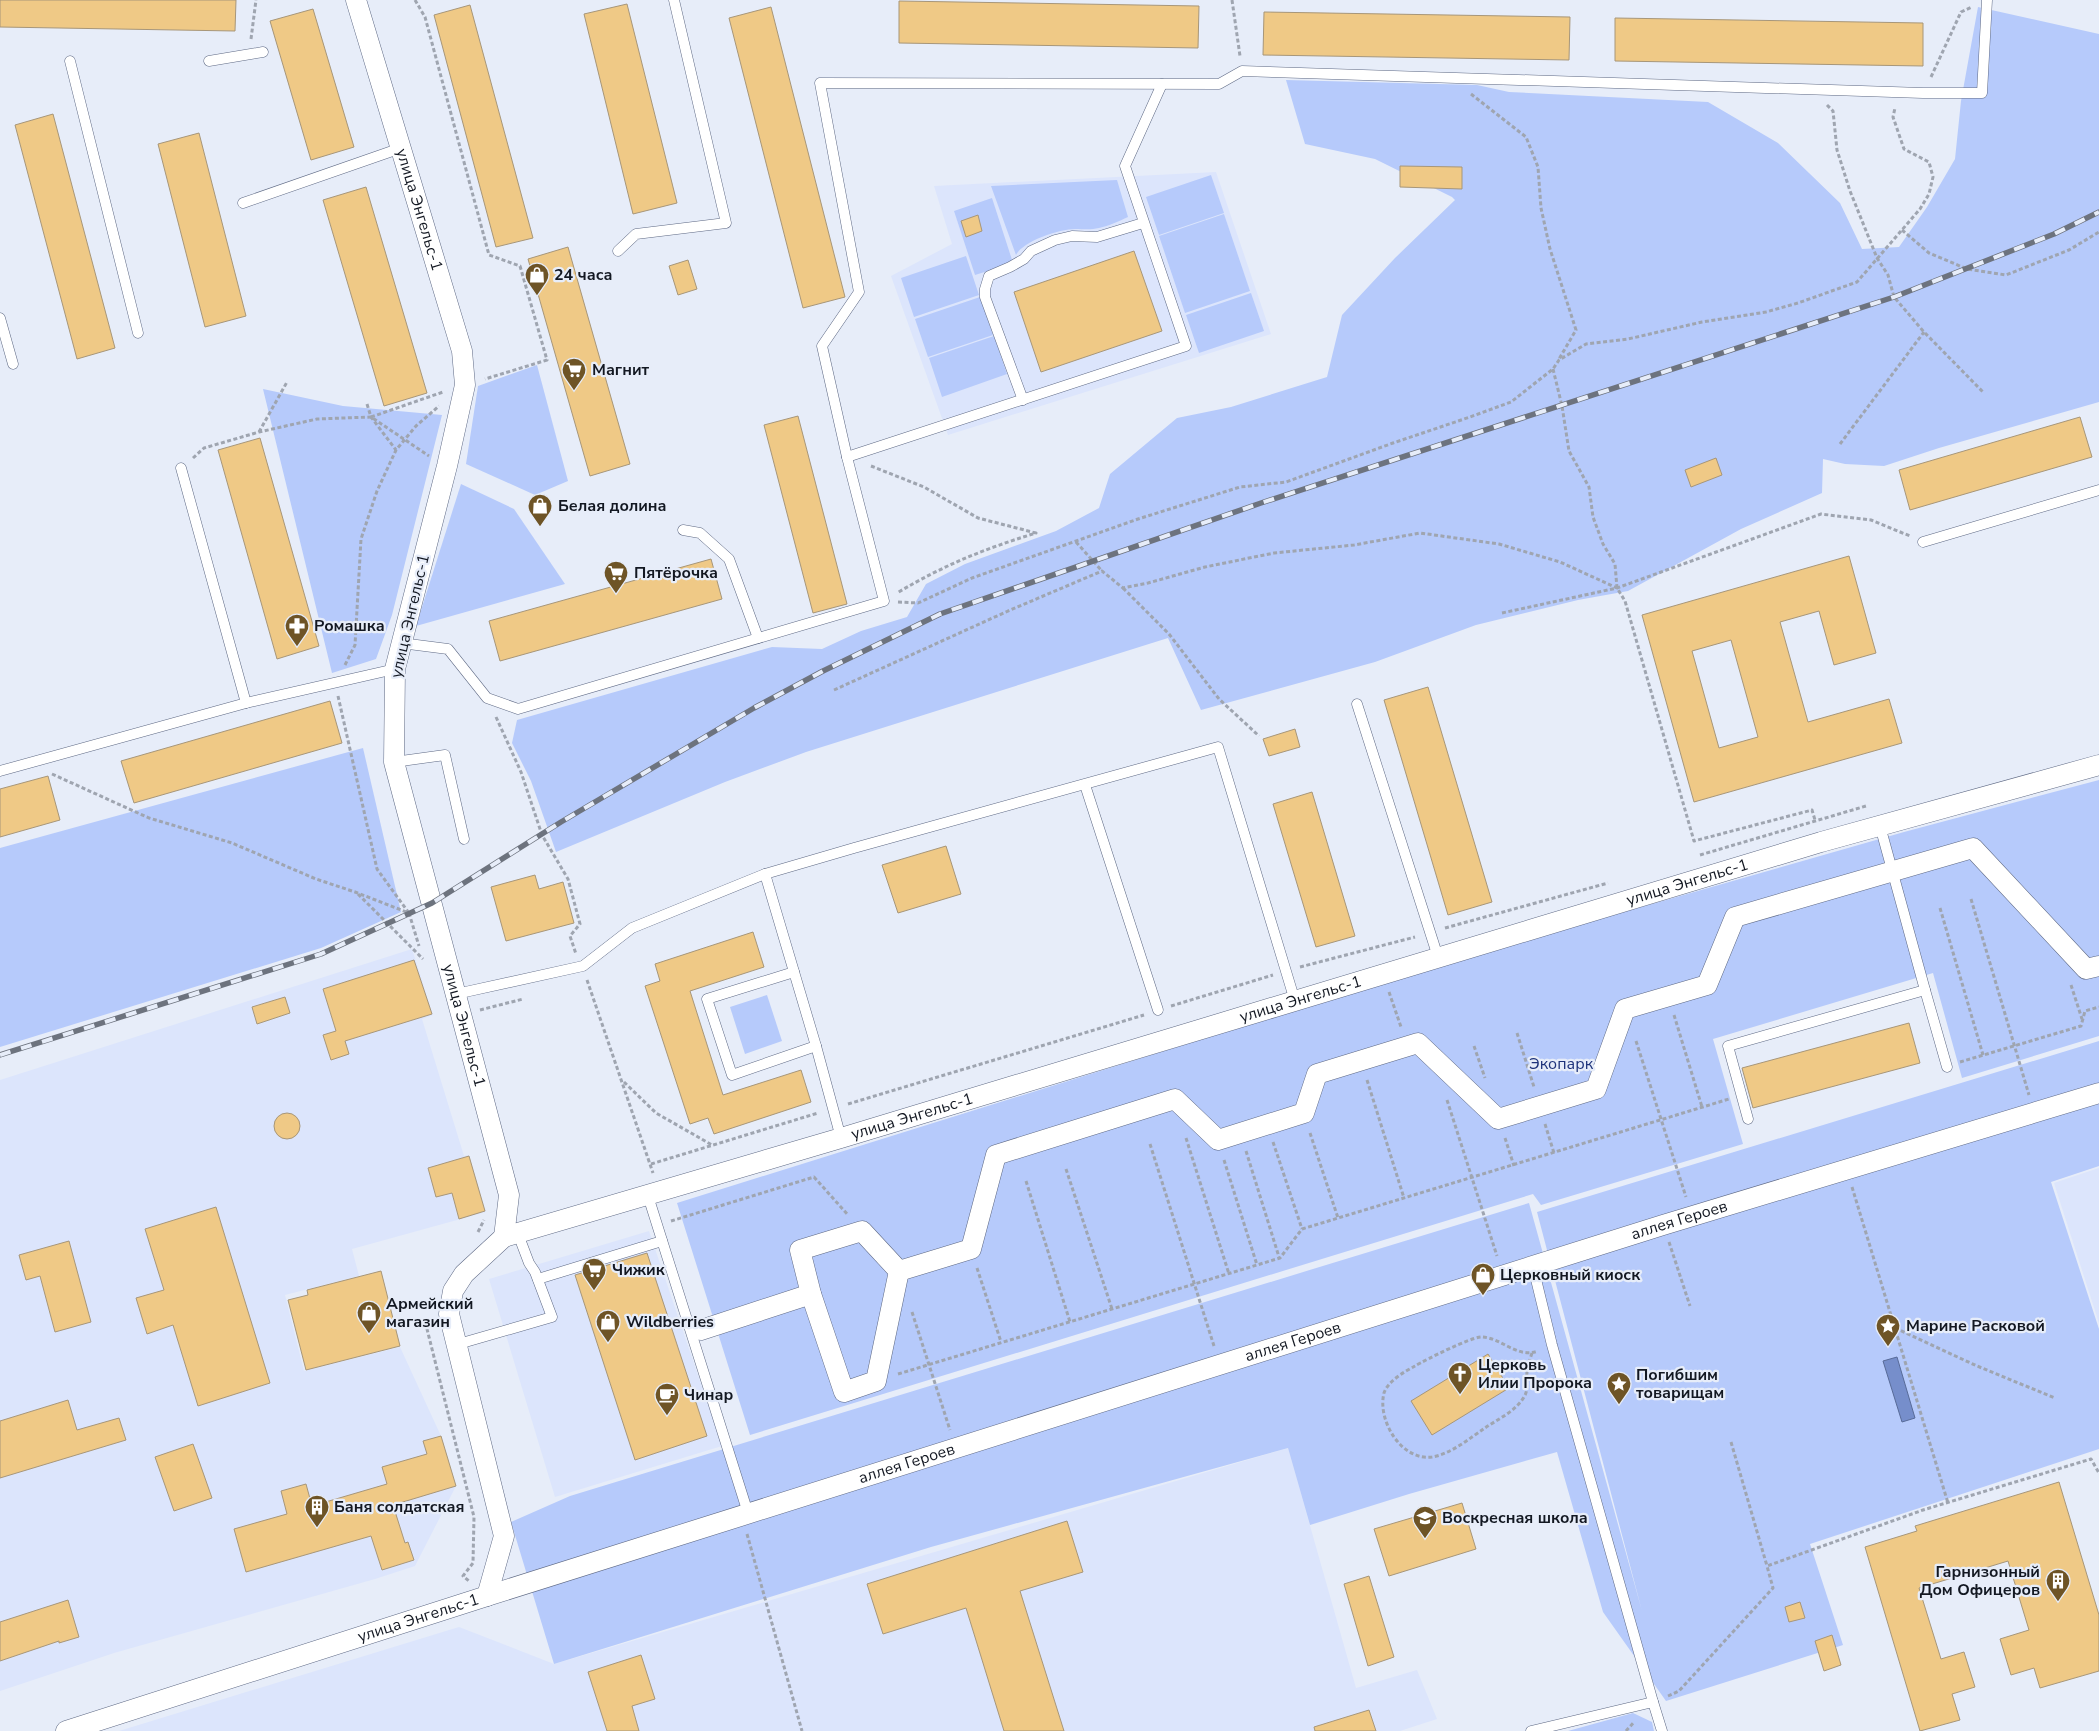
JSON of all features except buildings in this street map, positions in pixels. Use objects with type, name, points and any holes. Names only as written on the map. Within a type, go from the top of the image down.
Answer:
[{"type":"street","name":"улица Энгельс-1","points":[[356,0],[462,351],[465,385],[447,466],[395,669],[394,762],[509,1195],[511,1236]]},
{"type":"street","name":"улица Энгельс-1","points":[[66,1731],[487,1596],[504,1536],[448,1314],[453,1292],[464,1274],[511,1236],[651,1188],[841,1138],[1821,842],[2099,766]]},
{"type":"street","points":[[898,1271],[971,1249],[996,1155],[1174,1099],[1218,1140],[1304,1113],[1317,1074],[1418,1043],[1498,1119],[1596,1089],[1625,1010],[1707,985],[1735,917],[1973,848],[2086,969],[2099,966]]},
{"type":"street","name":"аллея Героев","points":[[487,1596],[747,1522],[955,1448],[1692,1217],[2099,1093]]},
{"type":"street","points":[[862,1231],[898,1271],[876,1381],[844,1392],[812,1294],[800,1250],[862,1231]]},
{"type":"street","points":[[701,1330],[812,1294]]},
{"type":"lane","points":[[618,251],[636,234],[726,223],[674,0]]},
{"type":"lane","points":[[401,644],[448,649],[487,698],[518,709],[884,601],[847,457],[822,346],[859,292],[820,83],[1219,84],[1242,70],[1923,94],[1982,93],[1982,2]]},
{"type":"lane","points":[[209,61],[263,52]]},
{"type":"lane","points":[[70,61],[138,333]]},
{"type":"lane","points":[[847,457],[1186,346],[1125,166],[1162,84]]},
{"type":"lane","points":[[243,203],[401,148]]},
{"type":"lane","points":[[1023,400],[985,297],[989,276],[1010,267],[1024,259],[1031,251],[1055,240],[1072,236],[1097,237],[1143,223]]},
{"type":"lane","points":[[0,318],[13,364]]},
{"type":"lane","points":[[181,468],[246,702]]},
{"type":"lane","points":[[1922,542],[2099,490]]},
{"type":"lane","points":[[683,530],[700,532],[729,559],[758,638]]},
{"type":"lane","points":[[0,771],[246,702],[395,669]]},
{"type":"lane","points":[[1357,704],[1438,957]]},
{"type":"lane","points":[[456,994],[583,966],[632,928],[765,874],[1218,747],[1295,1001]]},
{"type":"lane","points":[[394,762],[445,755],[464,838]]},
{"type":"lane","points":[[1085,785],[1158,1010]]},
{"type":"lane","points":[[1880,826],[1947,1067]]},
{"type":"lane","points":[[765,874],[841,1138]]},
{"type":"lane","points":[[794,972],[707,999],[732,1075],[816,1046]]},
{"type":"lane","points":[[1748,1119],[1728,1046],[1925,990]]},
{"type":"lane","points":[[651,1188],[662,1241],[747,1522]]},
{"type":"lane","points":[[455,1345],[552,1317],[538,1279],[511,1236]]},
{"type":"lane","points":[[538,1279],[662,1241]]},
{"type":"lane","points":[[1533,1267],[1552,1345],[1662,1731]]},
{"type":"lane","points":[[1531,1731],[1653,1702]]},
{"type":"path","points":[[249,55],[256,0]]},
{"type":"path","points":[[181,468],[204,448],[259,432],[316,419],[371,417],[547,360],[520,266],[489,255],[425,17],[415,0]]},
{"type":"path","points":[[1232,0],[1242,70]]},
{"type":"path","points":[[1923,94],[1962,12],[1982,2]]},
{"type":"path","points":[[884,601],[918,603],[972,578],[1138,519],[1240,488],[1286,482],[1511,402],[1553,370],[1576,330],[1550,249],[1541,208],[1538,167],[1526,137],[1498,117],[1453,78]]},
{"type":"path","points":[[1812,90],[1833,111],[1838,150],[1850,191],[1877,258],[1888,275],[1894,297],[1924,332],[1982,392]]},
{"type":"path","points":[[1559,360],[1586,344],[1628,339],[1692,324],[1766,312],[1857,282],[1920,209],[1929,194],[1934,177],[1929,162],[1904,149],[1893,117],[1899,93]]},
{"type":"path","points":[[1902,230],[1929,253],[1967,269],[2006,274],[2069,250],[2099,232]]},
{"type":"path","points":[[1840,444],[1924,332]]},
{"type":"path","points":[[1553,370],[1562,406],[1569,451],[1589,487],[1593,517],[1603,544],[1615,564],[1617,588],[1625,601],[1694,841],[1812,810],[1821,842]]},
{"type":"path","points":[[259,432],[287,382]]},
{"type":"path","points":[[426,968],[409,913],[377,869],[335,682],[355,645],[361,539],[377,490],[396,450],[404,440],[416,426],[465,385]]},
{"type":"path","points":[[368,404],[371,417],[396,450]]},
{"type":"path","points":[[371,417],[447,466]]},
{"type":"path","points":[[847,457],[924,487],[978,518],[1036,533],[992,546],[934,571],[884,601]]},
{"type":"path","points":[[1502,613],[1617,588],[1821,514],[1871,520],[1922,542]]},
{"type":"path","points":[[1122,588],[1148,583],[1205,567],[1274,553],[1354,545],[1420,533],[1499,544],[1560,562],[1617,588]]},
{"type":"path","points":[[1076,542],[1102,571],[1169,634],[1219,700],[1259,736]]},
{"type":"path","points":[[834,690],[991,618],[1102,571]]},
{"type":"path","points":[[487,698],[521,772],[542,834],[568,879],[580,924],[570,936],[576,954],[583,966],[651,1164],[651,1188]]},
{"type":"path","points":[[29,763],[149,818],[232,843],[316,879],[409,913]]},
{"type":"path","points":[[1695,856],[1872,804]]},
{"type":"path","points":[[651,1164],[1286,971],[1374,949],[1612,882]]},
{"type":"path","points":[[355,892],[424,959]]},
{"type":"path","points":[[1971,899],[2034,1112]]},
{"type":"path","points":[[1940,908],[1983,1055]]},
{"type":"path","points":[[1383,974],[1407,1046]]},
{"type":"path","points":[[1668,997],[1702,1107]]},
{"type":"path","points":[[1947,1067],[2081,1026],[2085,1011],[2099,1007]]},
{"type":"path","points":[[1625,1010],[1692,1217]]},
{"type":"path","points":[[1366,1079],[1404,1198]]},
{"type":"path","points":[[623,1081],[656,1113],[713,1145]]},
{"type":"path","points":[[1445,1095],[1503,1276]]},
{"type":"path","points":[[876,1381],[1280,1258],[1302,1229],[1741,1095]]},
{"type":"path","points":[[1304,1113],[1338,1218]]},
{"type":"path","points":[[1267,1125],[1302,1229]]},
{"type":"path","points":[[1184,1133],[1229,1274]]},
{"type":"path","points":[[1241,1133],[1280,1258]]},
{"type":"path","points":[[1218,1140],[1256,1265]]},
{"type":"path","points":[[1150,1144],[1220,1366]]},
{"type":"path","points":[[1066,1169],[1112,1309]]},
{"type":"path","points":[[1846,1170],[1948,1502]]},
{"type":"path","points":[[667,1223],[814,1177],[862,1231]]},
{"type":"path","points":[[1026,1181],[1070,1322]]},
{"type":"path","points":[[477,1234],[485,1218]]},
{"type":"path","points":[[1664,1226],[1690,1306]]},
{"type":"path","points":[[971,1249],[1001,1342]]},
{"type":"path","points":[[911,1308],[955,1448]]},
{"type":"path","points":[[429,1320],[427,1329],[474,1517],[473,1563],[463,1576],[487,1596]]},
{"type":"path","points":[[1895,1328],[1978,1366],[2055,1398]]},
{"type":"path","points":[[1532,1353],[1527,1372],[1527,1391],[1516,1407],[1460,1444],[1432,1456],[1422,1456],[1406,1449],[1391,1433],[1384,1418],[1384,1393],[1390,1383],[1414,1366],[1446,1350],[1480,1337],[1492,1339],[1510,1349],[1532,1353],[1552,1345]]},
{"type":"path","points":[[1626,1731],[1653,1702],[1679,1691],[1773,1588],[1732,1442]]},
{"type":"path","points":[[1767,1566],[1948,1502],[2091,1459],[2099,1472]]},
{"type":"path","points":[[747,1522],[802,1731]]},
{"type":"shaded area","points":[[1216,172],[1271,334],[948,435],[891,276],[952,244],[934,186]]},
{"type":"shaded area","points":[[412,949],[433,1015],[422,1019],[464,1156],[469,1155],[486,1212],[352,1249],[359,1276],[285,1295],[304,1371],[400,1347],[441,1436],[456,1486],[415,1566],[114,1653],[0,1691],[0,1080]]},
{"type":"shaded area","points":[[2099,1168],[2099,1323],[2054,1183]]},
{"type":"shaded area","points":[[649,1231],[722,1446],[555,1497],[489,1279]]},
{"type":"shaded area","points":[[1897,1357],[1915,1418],[1902,1422],[1883,1361]]},
{"type":"shaded area","points":[[1288,1448],[1356,1688],[1417,1670],[1437,1719],[1400,1731],[119,1731],[459,1627],[554,1664]]},
{"type":"green space","points":[[1978,7],[2099,34],[2099,402],[1939,448],[1884,466],[1845,464],[1823,459],[1822,493],[1741,529],[1628,591],[1578,600],[1476,625],[1375,662],[1201,710],[1168,638],[806,752],[725,782],[556,852],[531,781],[512,743],[517,720],[772,647],[822,649],[861,631],[907,617],[926,584],[965,564],[1056,531],[1099,508],[1110,474],[1177,418],[1231,407],[1327,377],[1342,315],[1395,258],[1455,200],[1375,159],[1305,144],[1286,80],[1477,85],[1509,92],[1708,102],[1778,143],[1840,203],[1862,249],[1899,247],[1927,207],[1955,159],[1961,101]]},
{"type":"green space","points":[[1211,175],[1224,213],[1159,235],[1146,197]]},
{"type":"green space","points":[[1117,180],[1128,217],[1099,228],[1075,229],[1052,234],[1026,245],[1016,255],[991,186]]},
{"type":"green space","points":[[992,198],[1013,263],[975,275],[954,211]]},
{"type":"green space","points":[[1224,214],[1250,291],[1185,313],[1159,236]]},
{"type":"green space","points":[[966,256],[979,295],[914,317],[901,278]]},
{"type":"green space","points":[[1251,293],[1264,331],[1199,353],[1186,315]]},
{"type":"green space","points":[[980,297],[993,335],[928,357],[915,319]]},
{"type":"green space","points":[[994,336],[1007,374],[942,397],[929,358]]},
{"type":"green space","points":[[537,365],[568,481],[535,495],[466,464],[478,386]]},
{"type":"green space","points":[[263,389],[343,406],[442,415],[392,615],[376,659],[332,673]]},
{"type":"green space","points":[[461,484],[514,509],[565,584],[416,626]]},
{"type":"green space","points":[[363,748],[401,912],[321,948],[0,1047],[0,848]]},
{"type":"green space","name":"Экопарк","points":[[2099,780],[2099,1036],[1962,1078],[1933,973],[1713,1039],[1743,1144],[1541,1205],[1533,1194],[750,1435],[677,1203],[1449,962],[1904,832]]},
{"type":"green space","points":[[767,995],[782,1041],[745,1054],[730,1007]]},
{"type":"green space","points":[[2099,1041],[2099,1166],[2051,1182],[2099,1329],[2099,1449],[1810,1544],[1843,1645],[1666,1701],[1603,1612],[1557,1452],[1409,1494],[1310,1525],[1288,1448],[931,1547],[554,1664],[511,1522],[570,1496],[1529,1203],[1642,1611],[1537,1212]]},
{"type":"green space","points":[[1633,1713],[1652,1722],[1654,1731],[1568,1731]]},
{"type":"railway","points":[[0,1055],[321,954],[432,903],[561,822],[754,708],[823,671],[940,614],[1261,503],[1894,297],[2054,234],[2099,212]]},
{"type":"place","name":"24 часа","points":[[537,296]]},
{"type":"place","name":"Магнит","points":[[574,391]]},
{"type":"place","name":"Белая долина","points":[[540,527]]},
{"type":"place","name":"Пятёрочка","points":[[616,594]]},
{"type":"place","name":"Ромашка","points":[[297,647]]},
{"type":"place","name":"Чижик","points":[[594,1291]]},
{"type":"place","name":"Церковный киоск","points":[[1483,1296]]},
{"type":"place","name":"Армейский магазин","points":[[369,1334]]},
{"type":"place","name":"Wildberries","points":[[608,1343]]},
{"type":"place","name":"Марине Расковой","points":[[1888,1347]]},
{"type":"place","name":"Церковь Илии Пророка","points":[[1460,1395]]},
{"type":"place","name":"Погибшим товарищам","points":[[1619,1405]]},
{"type":"place","name":"Чинар","points":[[667,1416]]},
{"type":"place","name":"Баня солдатская","points":[[317,1528]]},
{"type":"place","name":"Воскресная школа","points":[[1425,1539]]},
{"type":"place","name":"Гарнизонный Дом Офицеров","points":[[2058,1602]]}]
